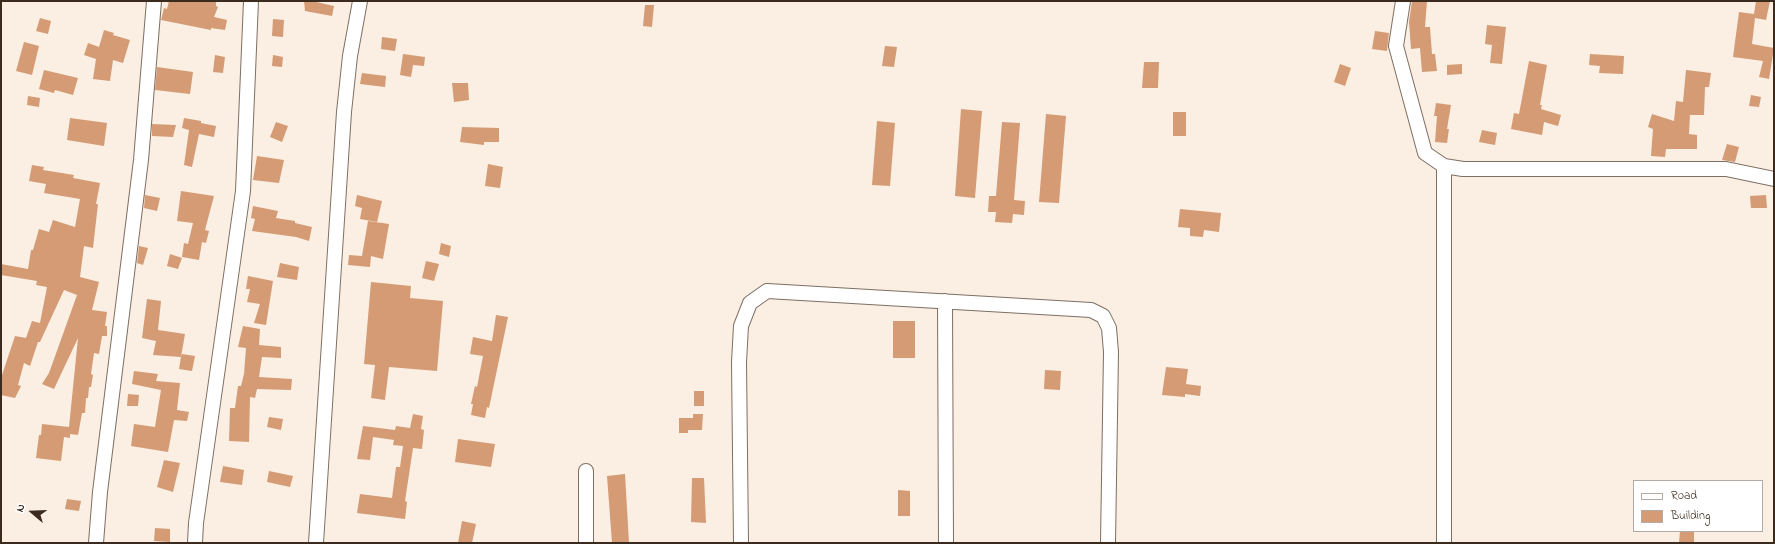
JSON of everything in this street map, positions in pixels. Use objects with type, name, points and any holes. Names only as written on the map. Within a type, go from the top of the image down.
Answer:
[{"type":"street","points":[[96,543],[100,492],[141,160],[154,1]]},
{"type":"street","points":[[195,543],[243,191],[251,1]]},
{"type":"street","points":[[316,543],[344,112],[350,56],[360,1]]},
{"type":"street","points":[[1403,1],[1396,46],[1425,153],[1444,166],[1463,169],[1726,169],[1774,179]]},
{"type":"street","points":[[1444,166],[1444,543]]},
{"type":"street","points":[[741,543],[739,362],[741,326],[750,303],[767,291],[1091,310],[1103,316],[1108,328],[1111,352],[1108,543]]},
{"type":"street","points":[[944,301],[946,543]]},
{"type":"street","points":[[586,471],[586,543]]},
{"type":"building","points":[[169,1],[216,1],[216,6],[218,7],[214,17],[227,20],[225,30],[211,28],[211,30],[161,20],[164,8],[167,9]]},
{"type":"building","points":[[304,1],[312,1],[334,6],[332,16],[305,11]]},
{"type":"building","points":[[1412,1],[1427,1],[1425,27],[1430,27],[1432,54],[1435,54],[1437,71],[1422,72],[1420,48],[1411,49],[1409,22]]},
{"type":"building","points":[[1756,1],[1770,1],[1766,20],[1755,18],[1752,44],[1774,48],[1769,79],[1759,77],[1763,61],[1733,57],[1739,12],[1754,14]]},
{"type":"building","points":[[645,5],[654,5],[652,27],[643,26]]},
{"type":"building","points":[[40,18],[51,21],[48,34],[36,31]]},
{"type":"building","points":[[273,19],[284,20],[283,37],[272,36]]},
{"type":"building","points":[[1487,25],[1506,27],[1502,64],[1490,63],[1492,45],[1485,44]]},
{"type":"building","points":[[104,30],[114,33],[113,35],[130,40],[123,63],[113,60],[110,81],[93,79],[96,59],[84,55],[88,43],[99,47]]},
{"type":"building","points":[[1375,31],[1389,33],[1387,51],[1372,49]]},
{"type":"building","points":[[382,37],[397,39],[395,51],[381,49]]},
{"type":"building","points":[[24,42],[39,46],[32,75],[16,71]]},
{"type":"building","points":[[885,46],[897,47],[894,67],[882,66]]},
{"type":"building","points":[[403,54],[425,57],[424,66],[413,65],[411,77],[400,75]]},
{"type":"building","points":[[1590,54],[1624,56],[1623,74],[1599,73],[1600,66],[1589,65]]},
{"type":"building","points":[[215,55],[225,57],[223,73],[213,72]]},
{"type":"building","points":[[273,55],[283,57],[282,67],[272,66]]},
{"type":"building","points":[[1529,61],[1547,65],[1540,105],[1542,105],[1541,109],[1561,115],[1558,126],[1544,122],[1542,135],[1511,129],[1514,113],[1519,114]]},
{"type":"building","points":[[1144,62],[1159,62],[1158,88],[1142,88]]},
{"type":"building","points":[[1340,64],[1351,68],[1345,86],[1334,82]]},
{"type":"building","points":[[1462,64],[1462,74],[1447,75],[1447,65]]},
{"type":"building","points":[[157,67],[193,72],[190,94],[155,90]]},
{"type":"building","points":[[44,70],[78,78],[73,95],[55,90],[54,93],[39,89]]},
{"type":"building","points":[[1686,70],[1711,73],[1709,87],[1705,87],[1704,115],[1690,115],[1689,134],[1697,135],[1697,149],[1666,149],[1665,157],[1651,156],[1653,129],[1648,127],[1652,114],[1674,121],[1676,101],[1683,102]]},
{"type":"building","points":[[362,73],[386,76],[385,87],[360,84]]},
{"type":"building","points":[[452,83],[468,83],[469,100],[454,102]]},
{"type":"building","points":[[1751,95],[1761,97],[1759,107],[1749,106]]},
{"type":"building","points":[[28,96],[40,98],[39,107],[27,105]]},
{"type":"building","points":[[1436,103],[1451,105],[1447,129],[1449,129],[1447,143],[1435,142],[1437,116],[1434,116]]},
{"type":"building","points":[[961,109],[982,111],[975,198],[955,196]]},
{"type":"building","points":[[1173,112],[1186,112],[1186,136],[1173,136]]},
{"type":"building","points":[[1046,114],[1066,116],[1059,203],[1039,202]]},
{"type":"building","points":[[70,118],[107,123],[104,146],[67,140]]},
{"type":"building","points":[[184,118],[201,121],[201,123],[216,126],[214,137],[199,134],[192,167],[184,165],[189,130],[182,128]]},
{"type":"building","points":[[877,121],[895,123],[890,186],[872,185]]},
{"type":"building","points":[[276,122],[288,126],[282,142],[270,137]]},
{"type":"building","points":[[1002,122],[1020,123],[1014,200],[1025,201],[1024,215],[1013,214],[1012,223],[995,222],[996,212],[988,212],[989,196],[996,196]]},
{"type":"building","points":[[152,124],[176,125],[173,137],[152,136]]},
{"type":"building","points":[[462,127],[499,128],[499,142],[484,142],[484,145],[460,142]]},
{"type":"building","points":[[1482,130],[1497,133],[1495,145],[1479,142]]},
{"type":"building","points":[[1727,144],[1739,147],[1735,162],[1722,160]]},
{"type":"building","points":[[257,156],[284,160],[279,183],[253,180]]},
{"type":"building","points":[[488,164],[503,167],[500,188],[485,186]]},
{"type":"building","points":[[32,165],[44,167],[43,170],[74,175],[73,178],[100,183],[96,204],[98,204],[93,248],[84,246],[80,277],[99,282],[92,310],[107,312],[105,326],[107,326],[107,336],[102,336],[99,354],[94,353],[91,387],[89,387],[88,398],[86,398],[85,413],[82,413],[78,435],[70,434],[70,438],[64,437],[61,461],[36,458],[39,435],[41,435],[42,424],[69,427],[78,338],[54,389],[42,384],[49,373],[77,295],[64,290],[40,342],[38,342],[30,366],[24,363],[18,385],[21,386],[15,398],[1,395],[1,378],[15,336],[26,338],[32,321],[40,323],[47,287],[36,285],[37,281],[1,275],[1,264],[28,269],[31,250],[33,250],[39,229],[49,232],[53,220],[75,227],[80,199],[44,193],[46,184],[29,181]]},
{"type":"building","points":[[181,191],[214,196],[205,230],[209,231],[206,243],[202,242],[199,260],[182,257],[184,243],[188,244],[193,223],[177,221]]},
{"type":"building","points":[[145,195],[160,198],[157,211],[144,208]]},
{"type":"building","points":[[357,195],[382,201],[377,222],[360,219],[362,208],[355,206]]},
{"type":"building","points":[[1766,195],[1767,208],[1751,208],[1750,196]]},
{"type":"building","points":[[253,206],[278,211],[276,218],[295,221],[295,223],[312,227],[309,241],[296,237],[252,231],[255,219],[251,218]]},
{"type":"building","points":[[1180,209],[1221,213],[1219,232],[1204,230],[1203,237],[1190,236],[1190,228],[1178,227]]},
{"type":"building","points":[[368,221],[389,224],[383,259],[371,256],[370,267],[348,265],[349,255],[362,256]]},
{"type":"building","points":[[441,243],[451,246],[449,257],[439,254]]},
{"type":"building","points":[[139,246],[148,248],[143,265],[137,263]]},
{"type":"building","points":[[170,254],[182,258],[178,269],[167,266]]},
{"type":"building","points":[[426,261],[439,264],[434,281],[422,278]]},
{"type":"building","points":[[280,263],[299,267],[297,280],[277,277]]},
{"type":"building","points":[[248,276],[273,281],[266,325],[254,323],[260,304],[247,302],[250,289],[246,289]]},
{"type":"building","points":[[371,282],[411,286],[410,298],[443,301],[437,371],[389,367],[385,400],[371,398],[375,365],[364,364]]},
{"type":"building","points":[[147,299],[161,301],[158,330],[185,334],[181,357],[153,355],[156,341],[142,338]]},
{"type":"building","points":[[496,315],[508,317],[489,408],[487,407],[485,418],[471,415],[473,404],[471,404],[475,386],[477,387],[483,356],[470,354],[473,337],[492,341]]},
{"type":"building","points":[[893,321],[915,321],[915,358],[893,358]]},
{"type":"building","points":[[243,326],[260,329],[259,345],[281,347],[281,358],[262,357],[259,377],[292,379],[291,390],[257,389],[255,398],[250,397],[249,442],[229,441],[230,408],[235,408],[238,386],[241,386],[244,374],[246,348],[238,347]]},
{"type":"building","points":[[182,354],[195,356],[192,371],[179,369]]},
{"type":"building","points":[[1166,367],[1188,369],[1186,384],[1201,386],[1200,396],[1185,394],[1185,397],[1162,395]]},
{"type":"building","points":[[1045,370],[1061,371],[1060,390],[1044,389]]},
{"type":"building","points":[[134,371],[158,374],[156,381],[180,383],[177,410],[189,412],[187,421],[174,420],[168,452],[131,446],[134,424],[155,427],[161,390],[132,384]]},
{"type":"building","points":[[694,391],[704,391],[704,406],[694,406]]},
{"type":"building","points":[[128,394],[139,395],[138,406],[127,406]]},
{"type":"building","points":[[413,414],[423,416],[421,429],[424,430],[422,449],[413,448],[405,501],[407,502],[405,519],[357,513],[360,494],[392,498],[396,467],[400,467],[403,446],[393,445],[394,440],[373,437],[370,460],[357,459],[363,426],[395,430],[396,426],[410,428]]},
{"type":"building","points":[[693,414],[703,414],[702,430],[688,430],[688,433],[679,433],[679,418],[693,418]]},
{"type":"building","points":[[269,417],[283,419],[281,430],[267,427]]},
{"type":"building","points":[[458,439],[495,444],[491,467],[455,462]]},
{"type":"building","points":[[164,460],[180,463],[173,492],[157,487]]},
{"type":"building","points":[[223,466],[244,470],[242,485],[220,482]]},
{"type":"building","points":[[269,471],[293,476],[290,487],[267,482]]},
{"type":"building","points":[[625,474],[629,543],[612,543],[607,476]]},
{"type":"building","points":[[692,478],[704,478],[706,523],[691,522]]},
{"type":"building","points":[[898,490],[910,491],[910,516],[898,516]]},
{"type":"building","points":[[67,499],[81,501],[79,511],[65,509]]},
{"type":"building","points":[[462,521],[476,524],[472,543],[458,543]]},
{"type":"building","points":[[155,528],[170,529],[170,542],[154,541]]},
{"type":"building","points":[[1680,532],[1694,532],[1694,543],[1679,543]]}]
